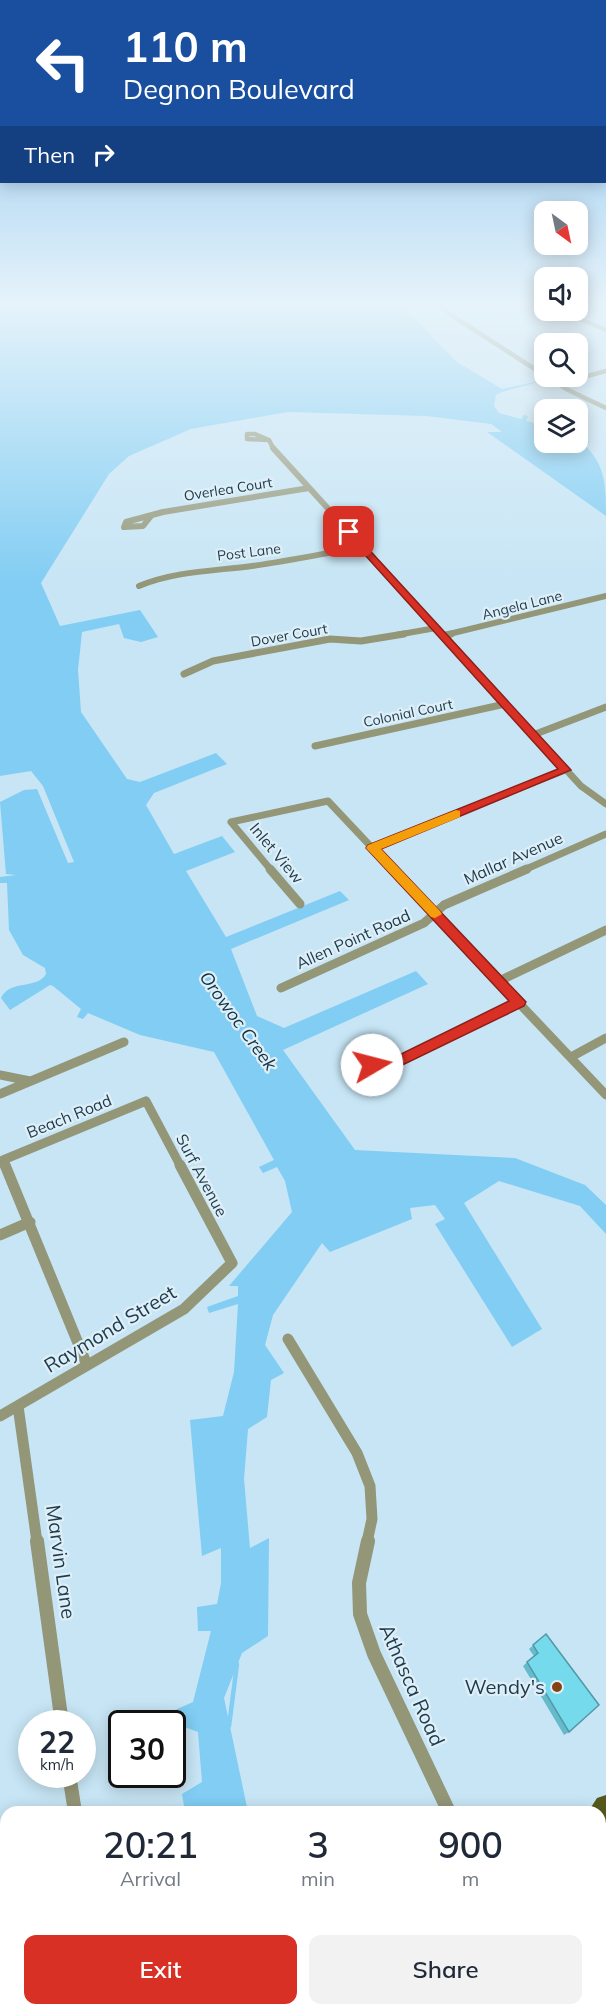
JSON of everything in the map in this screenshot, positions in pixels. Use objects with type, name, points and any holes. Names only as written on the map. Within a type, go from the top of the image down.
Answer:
[{"type":"street","points":[[583,396],[606,408]]},
{"type":"street","points":[[269,440],[273,449],[565,770],[581,786],[606,804]]},
{"type":"street","name":"Overlea Court","points":[[152,516],[164,512],[309,488]]},
{"type":"street","name":"Post Lane","points":[[139,586],[158,578],[224,567],[250,566],[362,547]]},
{"type":"street","name":"Angela Lane","points":[[443,636],[606,596]]},
{"type":"street","name":"Dover Court","points":[[184,674],[213,661],[330,639],[361,641],[436,628]]},
{"type":"street","name":"Colonial Court","points":[[315,746],[505,704]]},
{"type":"street","points":[[533,735],[606,708]]},
{"type":"street","points":[[565,770],[372,848],[606,1095]]},
{"type":"street","name":"Inlet View","points":[[300,904],[231,822],[328,801],[372,848]]},
{"type":"street","name":"Mallar Avenue","points":[[435,913],[444,905],[606,834]]},
{"type":"street","name":"Allen Point Road","points":[[281,988],[424,923],[435,913]]},
{"type":"street","points":[[499,981],[606,930]]},
{"type":"street","points":[[364,1056],[372,1065],[386,1068],[519,1002]]},
{"type":"street","points":[[571,1057],[606,1038]]},
{"type":"street","points":[[0,1094],[124,1042]]},
{"type":"street","points":[[0,1075],[30,1081]]},
{"type":"street","name":"Beach Road","points":[[30,1222],[3,1160],[146,1101]]},
{"type":"street","name":"Surf Avenue","points":[[146,1101],[232,1263]]},
{"type":"street","points":[[0,1235],[30,1222],[87,1365]]},
{"type":"street","name":"Raymond Street","points":[[0,1416],[184,1309],[232,1263]]},
{"type":"street","name":"Athasca Road","points":[[288,1339],[357,1453],[370,1486],[372,1519],[359,1583],[360,1614],[374,1654],[446,1806]]},
{"type":"street","name":"Marvin Lane","points":[[18,1406],[60,1710]]},
{"type":"street","points":[[71,1788],[74,1806]]},
{"type":"water","name":"Orowoc Creek","points":[[0,396],[496,396],[494,406],[499,413],[521,419],[524,415],[528,416],[526,421],[534,423],[534,453],[588,453],[588,449],[596,460],[605,486],[606,516],[487,432],[502,432],[491,424],[426,416],[288,412],[191,429],[129,456],[109,474],[41,583],[60,626],[140,610],[158,637],[141,642],[124,638],[119,624],[82,632],[78,670],[81,712],[127,779],[140,782],[216,753],[227,764],[154,793],[146,805],[174,854],[222,836],[235,852],[186,871],[226,937],[340,891],[349,900],[231,949],[257,1016],[284,1028],[416,971],[428,984],[283,1050],[355,1150],[515,1158],[585,1185],[606,1205],[606,1234],[580,1206],[499,1181],[464,1203],[542,1329],[512,1347],[435,1224],[445,1219],[435,1205],[410,1208],[412,1219],[330,1252],[322,1243],[273,1315],[265,1345],[284,1373],[271,1380],[267,1417],[248,1429],[244,1479],[250,1548],[269,1538],[268,1636],[242,1653],[224,1698],[247,1806],[184,1806],[182,1794],[202,1782],[198,1732],[186,1728],[186,1710],[175,1710],[193,1702],[211,1631],[198,1631],[197,1607],[217,1604],[221,1583],[221,1548],[202,1556],[190,1420],[223,1416],[234,1372],[238,1304],[209,1313],[207,1307],[238,1296],[238,1286],[229,1286],[292,1212],[285,1181],[277,1167],[263,1173],[259,1167],[274,1160],[214,1052],[140,1035],[88,1013],[83,1019],[77,1017],[81,1009],[50,985],[10,1010],[1,998],[11,988],[36,982],[46,974],[45,968],[23,955],[9,930],[7,883],[0,883],[0,877],[16,875],[6,874],[0,802],[24,790],[37,789],[68,863],[74,862],[43,786],[31,771],[0,776]]},
{"type":"building","name":"Wendy's","points":[[546,1634],[599,1705],[569,1732],[527,1662],[538,1653],[533,1645]]},
{"type":"waterway","points":[[229,1726],[237,1664]]},
{"type":"slow traffic","points":[[435,914],[372,848],[456,814]]},
{"type":"place","name":"Wendy's","points":[[557,1687]]},
{"type":"route","points":[[349,532],[565,770],[372,848],[519,1002],[386,1068],[372,1065]]}]
